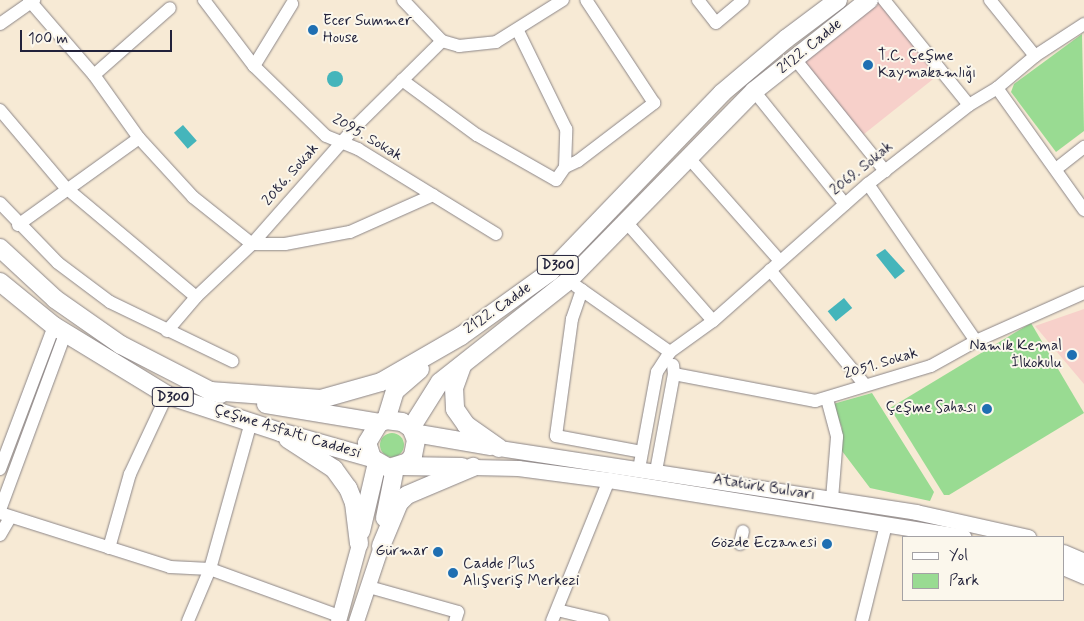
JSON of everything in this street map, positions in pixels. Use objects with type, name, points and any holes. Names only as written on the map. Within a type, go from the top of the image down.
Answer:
[{"type":"highway","name":"2122. Cadde","points":[[210,391],[321,398],[381,382],[461,336],[550,272],[722,93],[786,39],[838,0]]},
{"type":"highway","name":"2122. Cadde","points":[[412,430],[440,382],[463,363],[575,286],[627,223],[688,157],[754,91],[869,0]]},
{"type":"highway","name":"Çeşme Asfaltı Caddesi","points":[[0,248],[55,299],[93,327],[121,345],[210,391]]},
{"type":"highway","name":"Çeşme Asfaltı Caddesi","points":[[0,282],[59,330],[167,395],[374,460]]},
{"type":"highway","points":[[359,544],[374,460],[368,443],[382,422],[392,399],[401,385],[461,336]]},
{"type":"highway","points":[[463,363],[454,388],[455,409],[466,425],[499,448]]},
{"type":"highway","points":[[210,391],[382,422],[402,422],[412,430],[499,448]]},
{"type":"highway","name":"D300","points":[[399,467],[416,448],[412,430]]},
{"type":"highway","points":[[280,432],[334,469],[348,488],[354,503],[359,544]]},
{"type":"highway","name":"D300","points":[[374,460],[399,467],[473,468]]},
{"type":"highway","points":[[381,546],[399,467]]},
{"type":"highway","points":[[381,546],[399,503],[407,494],[473,468]]},
{"type":"main road","name":"Atatürk Bulvarı","points":[[499,448],[832,499],[972,523],[1024,536]]},
{"type":"main road","name":"Atatürk Bulvarı","points":[[473,468],[518,468],[609,480],[957,536]]},
{"type":"main road","points":[[338,619],[359,544]]},
{"type":"main road","points":[[356,621],[369,587],[381,546]]},
{"type":"main road","points":[[1064,552],[1084,561]]},
{"type":"main road","points":[[1064,567],[1084,576]]},
{"type":"street","name":"2095. Sokak","points":[[204,0],[254,66],[286,101],[326,136],[342,142],[496,234]]},
{"type":"street","points":[[403,0],[442,41],[459,46],[479,46],[496,42],[518,30],[563,0]]},
{"type":"street","points":[[402,80],[476,135],[556,180],[565,167],[578,161],[654,103],[586,0]]},
{"type":"street","points":[[698,0],[716,23],[743,0]]},
{"type":"street","points":[[884,0],[968,105]]},
{"type":"street","points":[[990,0],[1035,56]]},
{"type":"street","points":[[0,24],[31,1],[94,75],[139,138],[194,197],[252,244],[285,244],[350,232],[433,195]]},
{"type":"street","points":[[254,66],[292,4]]},
{"type":"street","points":[[94,75],[170,8]]},
{"type":"street","name":"2069. Sokak","points":[[670,352],[713,321],[868,184],[968,105],[997,88],[1035,56],[1084,24]]},
{"type":"street","points":[[518,30],[566,129],[565,167]]},
{"type":"street","name":"2086. Sokak","points":[[167,331],[196,297],[252,244],[342,142],[442,41]]},
{"type":"street","points":[[795,59],[885,171]]},
{"type":"street","points":[[997,88],[1084,210]]},
{"type":"street","points":[[754,91],[845,204]]},
{"type":"street","points":[[2,117],[66,188],[196,297]]},
{"type":"street","points":[[18,225],[66,188],[139,138]]},
{"type":"street","points":[[1056,169],[1084,147]]},
{"type":"street","points":[[688,157],[780,261]]},
{"type":"street","points":[[868,184],[976,341]]},
{"type":"street","points":[[0,203],[18,225],[58,263],[110,302],[232,361]]},
{"type":"street","points":[[627,223],[713,321]]},
{"type":"street","points":[[770,270],[865,385]]},
{"type":"street","points":[[642,452],[556,436],[575,286],[670,352],[674,374],[656,471]]},
{"type":"street","name":"2051. Sokak","points":[[674,374],[803,401],[827,399],[865,385],[931,366],[976,341],[1084,294]]},
{"type":"street","points":[[0,469],[59,330]]},
{"type":"street","points":[[0,535],[3,514],[59,330]]},
{"type":"street","points":[[639,469],[657,372],[670,352]]},
{"type":"street","points":[[109,548],[130,474],[167,395]]},
{"type":"street","points":[[827,399],[837,437],[832,499]]},
{"type":"street","points":[[188,621],[210,570],[251,422]]},
{"type":"street","points":[[603,621],[555,615],[609,480]]},
{"type":"street","points":[[3,514],[170,567],[210,570],[338,619]]},
{"type":"street","points":[[862,621],[886,525]]},
{"type":"street","points":[[740,544],[743,531]]},
{"type":"street","points":[[369,587],[458,612],[455,621]]},
{"type":"shaded area","name":"T.C. Çeşme Kaymakamlığı","points":[[869,0],[884,0],[942,72],[859,138],[795,59]]},
{"type":"shaded area","name":"Namık Kemal İlkokulu","points":[[1084,309],[1084,384],[1035,326]]},
{"type":"green space","points":[[1082,34],[1084,131],[1056,152],[1011,92],[1014,84]]},
{"type":"green space","name":"Çeşme Sahası","points":[[1031,323],[1084,413],[949,495],[944,495],[890,408]]},
{"type":"green space","points":[[872,393],[934,492],[930,501],[870,488],[839,447],[842,428],[833,404]]},
{"type":"green space","points":[[392,433],[401,436],[404,445],[401,454],[392,457],[383,454],[380,445],[383,436]]},
{"type":"water","points":[[335,71],[343,79],[335,87],[327,79]]},
{"type":"water","points":[[183,125],[197,141],[188,149],[174,133]]},
{"type":"water","points":[[885,249],[905,271],[895,279],[876,255]]},
{"type":"water","points":[[844,298],[852,308],[836,321],[828,311]]},
{"type":"place","name":"Ecer Summer House","points":[[313,30]]},
{"type":"place","name":"T.C. Çeşme Kaymakamlığı","points":[[868,65]]},
{"type":"place","name":"Namık Kemal İlkokulu","points":[[1072,355]]},
{"type":"place","name":"Çeşme Sahası","points":[[987,409]]},
{"type":"place","name":"Gözde Eczanesi","points":[[827,544]]},
{"type":"place","name":"Gürmar","points":[[438,552]]},
{"type":"place","name":"Cadde Plus Alışveriş Merkezi","points":[[453,573]]}]
